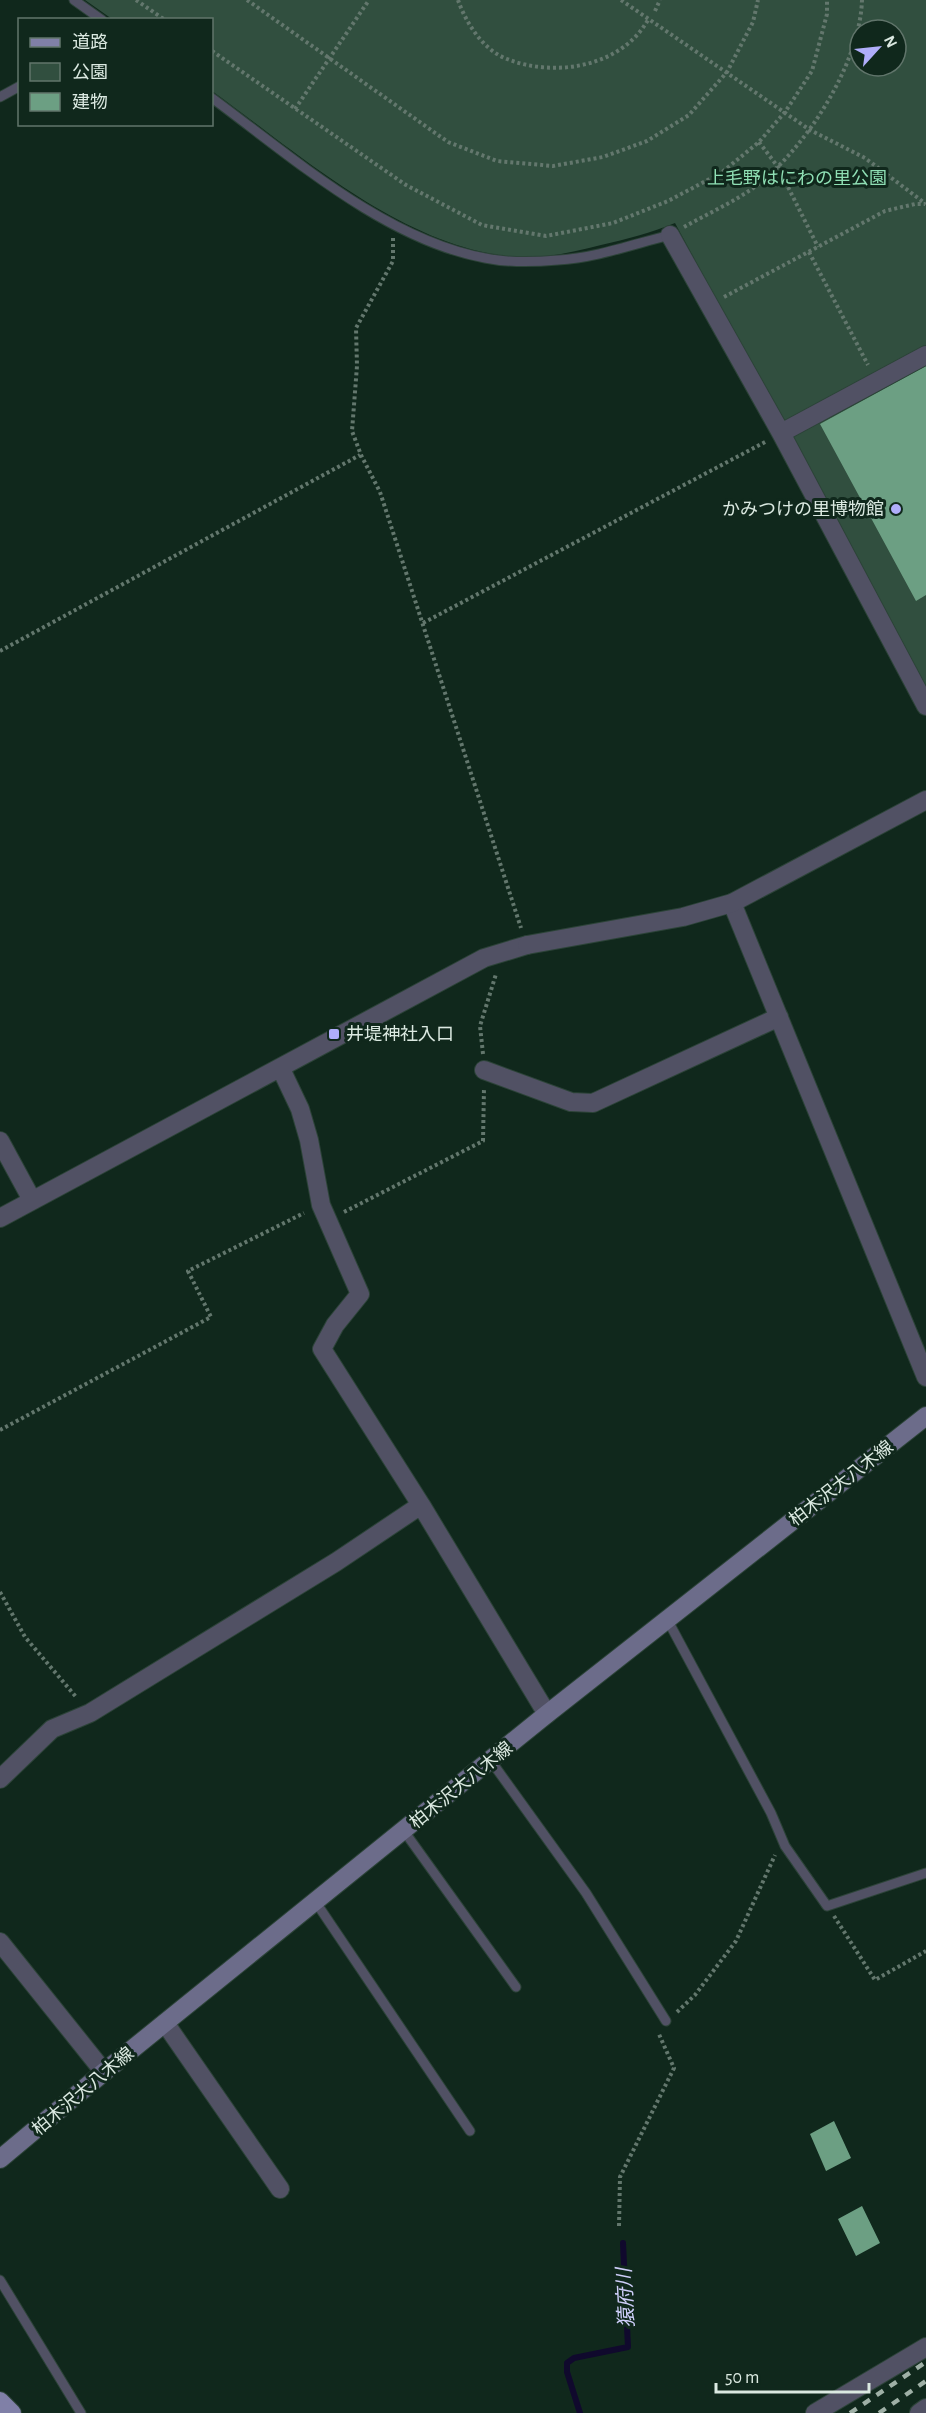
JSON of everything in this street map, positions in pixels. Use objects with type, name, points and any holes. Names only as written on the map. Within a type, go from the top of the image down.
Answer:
[{"type":"main road","name":"柏木沢大八木線","points":[[0,2160],[104,2072],[547,1714],[926,1416]]},
{"type":"street","points":[[670,235],[781,433],[926,706]]},
{"type":"street","points":[[781,433],[926,354]]},
{"type":"street","points":[[0,1218],[484,958],[527,945],[683,918],[732,903],[926,800]]},
{"type":"street","points":[[732,903],[926,1377]]},
{"type":"street","points":[[484,1070],[571,1102],[593,1103],[779,1017]]},
{"type":"street","points":[[281,1069],[300,1109],[324,1213],[360,1294],[335,1325],[322,1349],[421,1505],[547,1714]]},
{"type":"street","points":[[0,1141],[32,1200]]},
{"type":"street","points":[[0,1779],[52,1729],[90,1713],[336,1562],[421,1505]]},
{"type":"street","points":[[0,1942],[104,2072]]},
{"type":"street","points":[[165,2023],[280,2189]]},
{"type":"street","points":[[816,2413],[926,2347]]},
{"type":"street","points":[[919,2413],[926,2408]]},
{"type":"lane","points":[[74,0],[99,18]]},
{"type":"lane","points":[[0,97],[18,87]]},
{"type":"lane","points":[[213,99],[339,191],[393,225],[457,251],[487,259],[561,260],[670,235]]},
{"type":"lane","points":[[668,1619],[771,1813],[785,1846],[827,1906],[926,1873]]},
{"type":"lane","points":[[491,1761],[586,1893],[666,2021]]},
{"type":"lane","points":[[404,1831],[516,1987]]},
{"type":"lane","points":[[315,1901],[470,2131]]},
{"type":"lane","points":[[0,2280],[81,2413]]},
{"type":"path","points":[[136,0],[162,18]]},
{"type":"path","points":[[247,0],[448,142],[497,161],[553,166],[603,157],[648,141],[689,115],[727,72],[753,22],[758,0]]},
{"type":"path","points":[[295,109],[369,0]]},
{"type":"path","points":[[458,0],[470,26],[483,42],[505,58],[561,69],[614,54],[644,28],[649,18]]},
{"type":"path","points":[[621,0],[810,130],[865,158],[926,204]]},
{"type":"path","points":[[655,11],[660,0]]},
{"type":"path","points":[[213,52],[406,185],[482,225],[546,236],[613,223],[668,201],[721,173],[759,142],[785,112],[812,71],[827,14],[827,0]]},
{"type":"path","points":[[670,235],[755,187],[778,167],[810,130],[833,93],[846,63],[857,30],[862,0]]},
{"type":"path","points":[[759,142],[778,167],[818,247]]},
{"type":"path","points":[[710,305],[885,211],[915,204],[926,204]]},
{"type":"path","points":[[393,225],[393,261],[356,328],[357,366],[352,431],[361,455],[380,492],[527,945]]},
{"type":"path","points":[[809,252],[872,372],[879,380]]},
{"type":"path","points":[[423,623],[781,433]]},
{"type":"path","points":[[0,651],[361,455]]},
{"type":"path","points":[[0,1430],[211,1317],[188,1271],[483,1141],[484,1070],[480,1026],[503,952]]},
{"type":"path","points":[[0,1592],[25,1637],[90,1713]]},
{"type":"path","points":[[619,2226],[620,2178],[674,2068],[656,2028],[695,1995],[736,1941],[773,1856],[785,1846]]},
{"type":"path","points":[[827,1906],[875,1980],[926,1951]]},
{"type":"green space","name":"上毛野はにわの里公園","points":[[85,0],[926,0],[926,689],[675,223],[648,233],[570,252],[548,256],[516,257],[475,250],[434,237],[394,218],[355,195],[213,92],[213,18],[111,18]]},
{"type":"building","name":"かみつけの里博物館","points":[[926,366],[926,595],[916,601],[820,424]]},
{"type":"building","points":[[834,2121],[851,2158],[826,2171],[810,2134]]},
{"type":"building","points":[[862,2206],[880,2243],[856,2256],[838,2219]]},
{"type":"waterway","name":"猿府川","points":[[580,2413],[567,2372],[567,2363],[574,2358],[628,2347],[623,2243]]},
{"type":"railway","points":[[850,2413],[926,2362]]},
{"type":"railway","points":[[879,2413],[926,2381]]},
{"type":"place","name":"かみつけの里博物館","points":[[896,509]]},
{"type":"place","name":"井堤神社入口","points":[[334,1034]]}]
